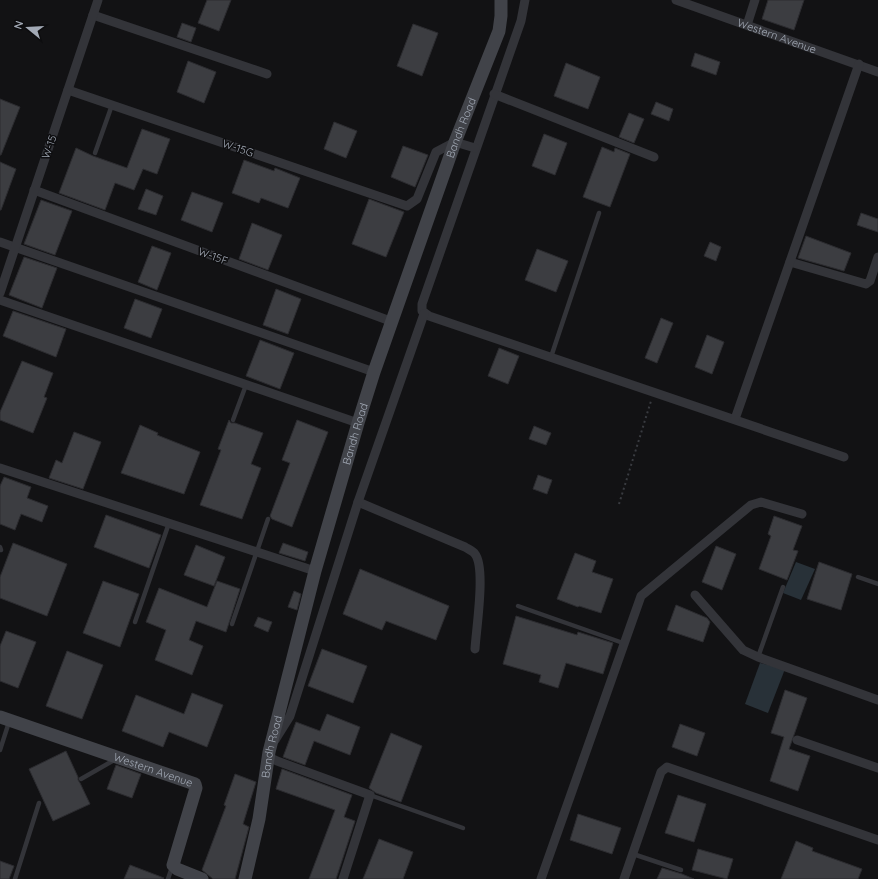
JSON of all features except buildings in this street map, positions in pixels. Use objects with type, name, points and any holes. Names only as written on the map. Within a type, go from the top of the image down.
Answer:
[{"type":"street","name":"W-15","points":[[0,293],[98,0]]},
{"type":"street","name":"Bandh Road","points":[[245,879],[259,819],[269,752],[315,571],[358,423],[374,372],[393,322],[455,142],[498,31],[501,16],[501,0]]},
{"type":"street","points":[[343,879],[370,795],[277,761],[271,758],[269,752],[290,716],[358,502],[424,314],[422,311],[422,304],[475,148],[521,20],[525,0]]},
{"type":"street","name":"Western Avenue","points":[[676,0],[878,72]]},
{"type":"street","points":[[747,25],[755,0]]},
{"type":"street","points":[[93,15],[267,74]]},
{"type":"street","points":[[735,419],[859,64]]},
{"type":"street","name":"W-15G","points":[[68,90],[407,206],[417,199],[436,152],[455,142]]},
{"type":"street","points":[[494,94],[654,157]]},
{"type":"street","points":[[455,142],[475,148]]},
{"type":"street","name":"W-15F","points":[[34,190],[393,322]]},
{"type":"street","points":[[0,242],[374,372]]},
{"type":"street","points":[[790,262],[866,284],[870,281],[878,258]]},
{"type":"street","points":[[0,300],[358,423]]},
{"type":"street","points":[[424,314],[844,457]]},
{"type":"street","points":[[0,468],[315,571]]},
{"type":"street","points":[[358,502],[465,547],[475,553],[479,562],[480,576],[475,649]]},
{"type":"street","points":[[541,879],[623,643],[641,596],[751,504],[761,502],[802,514]]},
{"type":"street","points":[[695,595],[743,650],[758,657],[878,700]]},
{"type":"street","name":"Western Avenue","points":[[5,719],[192,782],[196,786],[173,865]]},
{"type":"street","points":[[796,740],[878,768]]},
{"type":"street","points":[[624,879],[661,772],[667,767],[878,840]]},
{"type":"street","points":[[173,865],[177,869],[202,879]]},
{"type":"lane","points":[[95,153],[112,105]]},
{"type":"lane","points":[[551,357],[599,213]]},
{"type":"lane","points":[[233,420],[246,384]]},
{"type":"lane","points":[[232,624],[268,519]]},
{"type":"lane","points":[[135,622],[169,523]]},
{"type":"lane","points":[[858,577],[878,584]]},
{"type":"lane","points":[[758,657],[783,587]]},
{"type":"lane","points":[[518,606],[623,643]]},
{"type":"lane","points":[[0,750],[5,719]]},
{"type":"lane","points":[[81,778],[119,758]]},
{"type":"lane","points":[[370,795],[463,828]]},
{"type":"lane","points":[[15,879],[39,803]]},
{"type":"lane","points":[[633,854],[681,870]]},
{"type":"lane","points":[[168,879],[173,865]]},
{"type":"path","points":[[619,504],[653,392]]},
{"type":"shaded area","points":[[796,562],[815,569],[801,600],[783,593]]},
{"type":"shaded area","points":[[760,663],[785,669],[768,713],[745,704]]}]
